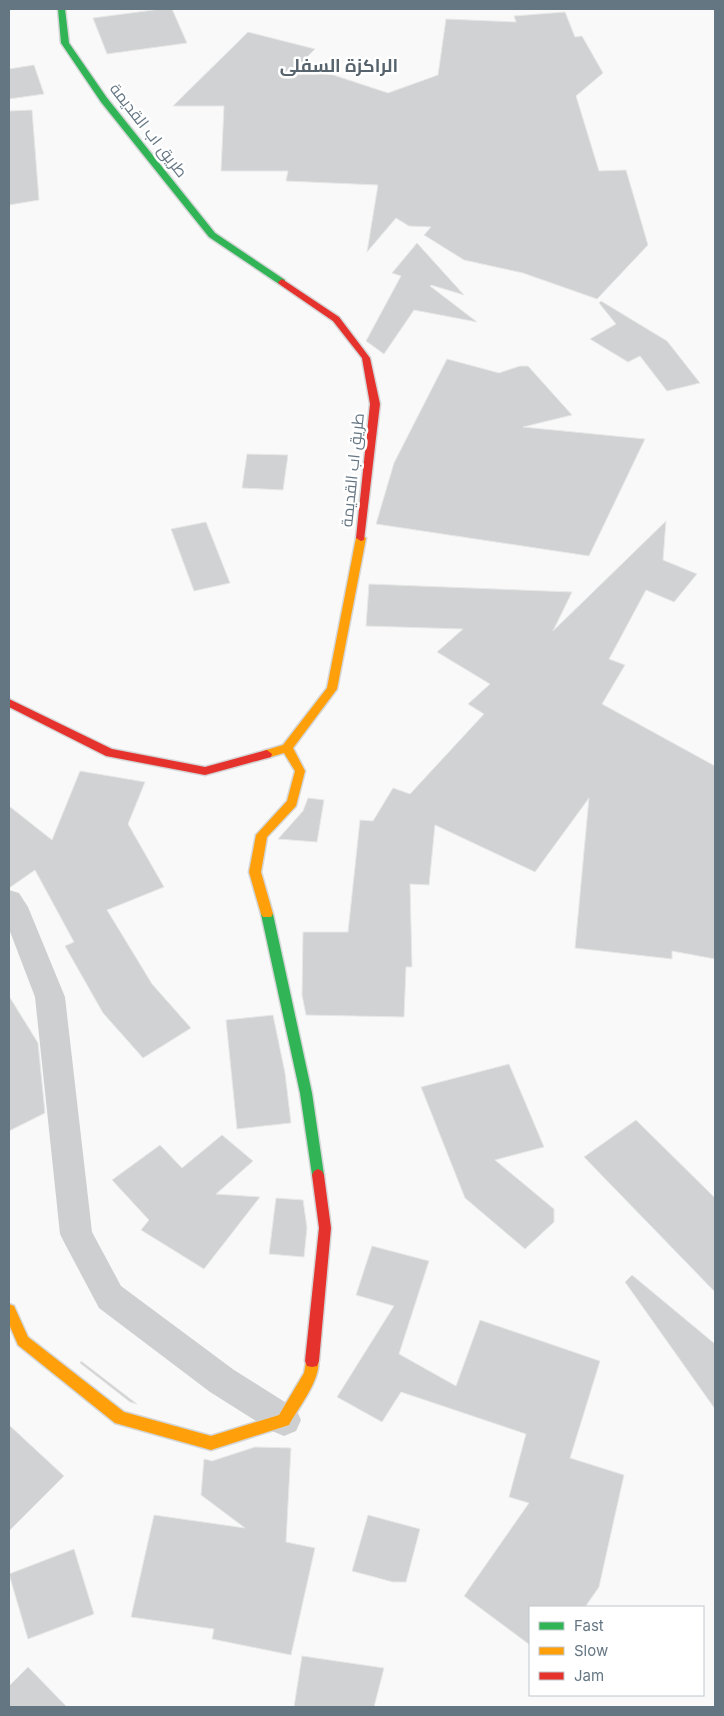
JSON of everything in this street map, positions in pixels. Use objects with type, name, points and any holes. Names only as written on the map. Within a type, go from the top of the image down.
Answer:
[{"type":"street","name":"طريق اب القديمة","points":[[61,9],[65,43],[104,100],[212,235],[336,319],[366,358],[375,404],[361,536],[332,689],[287,748]]},
{"type":"street","points":[[9,703],[110,753],[205,771],[287,748],[300,771],[292,803],[262,835],[255,872],[274,941],[306,1093],[325,1228],[311,1374],[284,1420],[211,1443],[120,1418],[23,1341],[9,1310]]},
{"type":"street","points":[[9,901],[14,906],[50,996],[76,1234],[110,1297],[222,1381],[284,1420]]},
{"type":"building","points":[[172,9],[187,43],[107,54],[93,18]]},
{"type":"building","points":[[565,12],[575,37],[582,36],[603,73],[576,96],[599,171],[626,170],[648,245],[597,299],[523,273],[464,260],[424,235],[431,227],[409,226],[396,218],[367,252],[378,185],[286,181],[288,171],[221,171],[224,106],[173,106],[248,32],[315,49],[300,64],[388,93],[438,75],[446,19],[516,22],[514,16]]},
{"type":"building","points":[[34,65],[44,94],[9,99],[9,69]]},
{"type":"building","points":[[32,110],[39,200],[9,205],[9,111]]},
{"type":"building","points":[[417,243],[464,295],[430,286],[477,322],[414,310],[384,354],[366,341],[401,276],[392,273]]},
{"type":"building","points":[[601,301],[667,341],[700,383],[667,391],[640,356],[628,362],[590,339],[616,324],[599,303]]},
{"type":"building","points":[[447,359],[499,373],[520,366],[528,366],[572,415],[523,427],[645,439],[589,556],[376,524],[394,463]]},
{"type":"building","points":[[247,454],[288,455],[283,490],[242,488]]},
{"type":"building","points":[[666,521],[663,560],[697,574],[674,602],[646,590],[609,659],[625,665],[602,704],[715,766],[715,959],[672,951],[672,959],[575,948],[589,798],[535,872],[435,825],[429,885],[410,884],[412,967],[406,967],[404,1017],[306,1015],[302,995],[303,932],[348,932],[360,820],[373,821],[393,788],[410,794],[484,714],[468,704],[490,684],[437,652],[463,629],[366,626],[369,584],[572,592],[553,631]]},
{"type":"building","points":[[206,522],[230,583],[194,591],[171,529]]},
{"type":"building","points":[[80,771],[145,782],[128,824],[164,887],[107,910],[152,984],[191,1028],[143,1058],[103,1013],[65,946],[74,942],[35,870],[9,888],[9,806],[52,840]]},
{"type":"building","points":[[308,798],[324,800],[317,842],[278,839],[303,811]]},
{"type":"building","points":[[9,996],[38,1043],[45,1113],[9,1131]]},
{"type":"building","points":[[273,1015],[285,1073],[291,1123],[237,1129],[226,1020]]},
{"type":"building","points":[[509,1064],[544,1147],[495,1160],[554,1209],[554,1222],[525,1249],[465,1198],[421,1087]]},
{"type":"building","points":[[636,1120],[715,1198],[715,1292],[584,1157]]},
{"type":"building","points":[[222,1135],[253,1161],[216,1194],[260,1197],[204,1269],[141,1230],[149,1220],[112,1180],[160,1145],[182,1168]]},
{"type":"building","points":[[276,1198],[303,1200],[307,1228],[304,1257],[269,1254]]},
{"type":"building","points":[[372,1246],[429,1261],[399,1354],[456,1386],[480,1320],[600,1361],[570,1458],[624,1475],[599,1587],[586,1606],[529,1606],[529,1644],[464,1596],[529,1503],[509,1497],[526,1434],[401,1392],[382,1422],[337,1397],[394,1306],[356,1295]]},
{"type":"building","points":[[632,1275],[715,1344],[715,1409],[625,1282]]},
{"type":"building","points":[[81,1361],[137,1404],[130,1402],[80,1363]]},
{"type":"building","points":[[9,1425],[64,1476],[9,1531]]},
{"type":"building","points":[[255,1447],[291,1448],[286,1542],[315,1548],[291,1655],[212,1639],[214,1629],[131,1617],[154,1515],[245,1528],[201,1495],[204,1459],[212,1461]]},
{"type":"building","points":[[368,1515],[420,1529],[406,1582],[393,1582],[352,1571]]},
{"type":"building","points":[[74,1549],[94,1614],[28,1639],[9,1574]]},
{"type":"building","points":[[302,1656],[384,1668],[374,1707],[294,1707]]},
{"type":"building","points":[[28,1667],[67,1707],[9,1707],[9,1686]]},
{"type":"traffic: fast","points":[[61,9],[65,43],[104,100],[212,235],[282,282]]},
{"type":"traffic: fast","points":[[267,914],[306,1093],[318,1175]]},
{"type":"traffic: slow","points":[[267,754],[287,748],[332,689],[361,538]]},
{"type":"traffic: slow","points":[[267,914],[255,872],[262,835],[292,803],[300,771],[287,748]]},
{"type":"traffic: slow","points":[[9,1310],[23,1341],[120,1418],[211,1443],[284,1420],[311,1374],[312,1361]]},
{"type":"traffic: jam","points":[[282,282],[336,319],[366,358],[375,404],[361,538]]},
{"type":"traffic: jam","points":[[9,703],[110,753],[205,771],[267,754]]},
{"type":"traffic: jam","points":[[312,1361],[325,1228],[318,1175]]},
{"type":"district","name":"الراكزة السفلى","points":[[339,66]]}]
